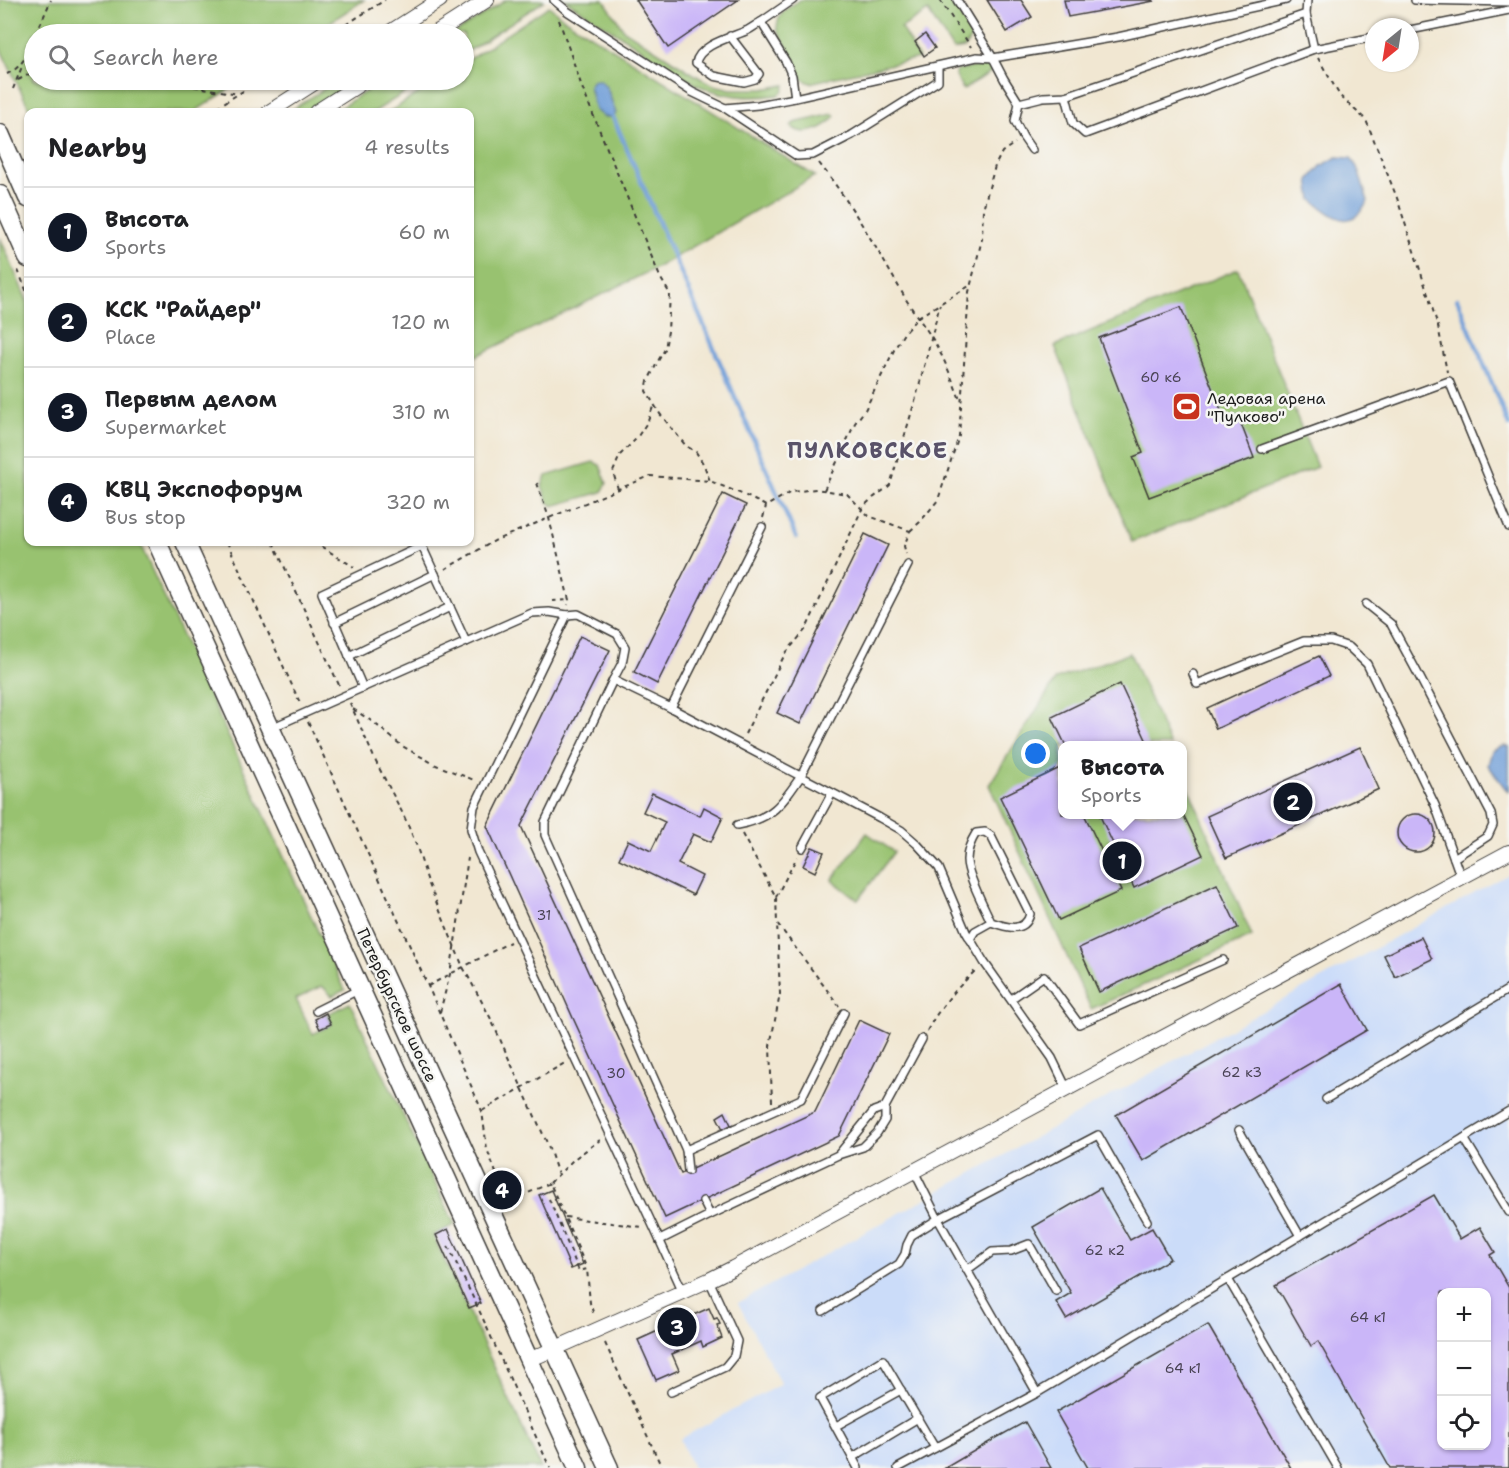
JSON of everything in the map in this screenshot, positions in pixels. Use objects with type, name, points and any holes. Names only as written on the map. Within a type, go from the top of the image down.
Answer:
[{"type":"main road","points":[[0,134],[24,189]]},
{"type":"main road","points":[[0,195],[24,249]]},
{"type":"main road","name":"Петербургское шоссе","points":[[159,546],[578,1468]]},
{"type":"main road","name":"Петербургское шоссе","points":[[187,546],[609,1468]]},
{"type":"street","points":[[403,24],[440,0]]},
{"type":"street","points":[[450,24],[487,0]]},
{"type":"street","points":[[275,108],[300,90]]},
{"type":"street","points":[[322,108],[350,90]]},
{"type":"street","points":[[529,1360],[710,1280],[1509,852]]},
{"type":"lane","points":[[554,0],[692,92],[725,108],[797,156],[813,155],[852,135],[938,81],[938,66]]},
{"type":"lane","points":[[730,36],[759,74],[755,79],[744,82],[714,76],[696,63],[697,56],[730,36],[748,30],[793,0]]},
{"type":"lane","points":[[957,0],[1019,103],[1016,121],[1032,150]]},
{"type":"lane","points":[[725,108],[795,98],[977,57],[993,58],[1118,37],[1286,0]]},
{"type":"lane","points":[[1307,0],[1306,14],[1314,49]]},
{"type":"lane","points":[[1415,0],[1509,2]]},
{"type":"lane","points":[[1419,28],[1509,10]]},
{"type":"lane","points":[[1019,103],[1043,97],[1066,96],[1306,14]]},
{"type":"lane","points":[[761,22],[786,62],[792,76],[795,98]]},
{"type":"lane","points":[[1066,96],[1073,123],[1086,134],[1314,49],[1365,39]]},
{"type":"lane","points":[[1262,449],[1449,381],[1509,527]]},
{"type":"lane","points":[[672,708],[762,527]]},
{"type":"lane","points":[[363,688],[322,594],[422,546],[437,573],[466,642]]},
{"type":"lane","points":[[737,825],[754,822],[771,812],[784,801],[801,776],[908,565]]},
{"type":"lane","points":[[334,623],[437,573]]},
{"type":"lane","points":[[1366,604],[1391,624],[1491,814],[1493,825],[1488,836],[1454,858]]},
{"type":"lane","points":[[349,656],[450,607]]},
{"type":"lane","points":[[271,728],[532,614],[549,612],[578,615],[617,634],[625,647],[622,663],[544,822],[545,835],[686,1150],[688,1171]]},
{"type":"lane","points":[[567,615],[474,807],[471,829],[483,863],[683,1292]]},
{"type":"lane","points":[[1193,674],[1197,684],[1304,641],[1331,641],[1349,647],[1367,664],[1435,805],[1461,878]]},
{"type":"lane","points":[[613,680],[672,708],[880,818],[901,830],[917,844],[939,868],[970,939],[1052,1058],[1067,1089]]},
{"type":"lane","points":[[802,848],[832,793]]},
{"type":"lane","points":[[985,832],[991,836],[1030,914],[1028,920],[1021,926],[1007,928],[991,922],[966,858],[970,843],[976,833],[985,832]]},
{"type":"lane","points":[[970,939],[975,932],[991,922]]},
{"type":"lane","points":[[1011,999],[1044,976],[1079,1024],[1223,960]]},
{"type":"lane","points":[[316,1011],[360,989]]},
{"type":"lane","points":[[1326,1099],[1509,989]]},
{"type":"lane","points":[[686,1150],[801,1099],[844,1013]]},
{"type":"lane","points":[[660,1240],[838,1155],[863,1147],[877,1133],[885,1120],[885,1107],[922,1039]]},
{"type":"lane","points":[[838,1155],[874,1112],[885,1107]]},
{"type":"lane","points":[[898,1468],[1037,1393],[1509,1110]]},
{"type":"lane","points":[[1239,1130],[1300,1236]]},
{"type":"lane","points":[[823,1311],[899,1264],[912,1235],[1098,1135],[1147,1221]]},
{"type":"lane","points":[[1464,1138],[1509,1212]]},
{"type":"lane","points":[[914,1171],[938,1219],[1037,1393]]},
{"type":"lane","points":[[703,1201],[710,1215]]},
{"type":"lane","points":[[967,1270],[992,1252],[1011,1251],[1029,1244],[1056,1292]]},
{"type":"lane","points":[[1227,1279],[1338,1468]]},
{"type":"lane","points":[[671,1392],[725,1367],[734,1356],[737,1341],[710,1280]]},
{"type":"lane","points":[[858,1468],[820,1398],[883,1360],[935,1448]]},
{"type":"lane","points":[[836,1426],[901,1390]]},
{"type":"lane","points":[[853,1457],[918,1419]]},
{"type":"path","points":[[40,24],[51,0]]},
{"type":"path","points":[[347,24],[385,0]]},
{"type":"path","points":[[940,0],[977,57]]},
{"type":"path","points":[[562,7],[559,21],[583,90],[660,277],[670,294],[665,349],[648,381],[646,391],[660,414],[686,446],[696,452],[710,481]]},
{"type":"path","points":[[1314,49],[1340,96],[1366,120],[1397,198],[1438,326],[1449,381]]},
{"type":"path","points":[[7,74],[23,62]]},
{"type":"path","points":[[13,89],[23,62]]},
{"type":"path","points":[[17,80],[24,77]]},
{"type":"path","points":[[215,90],[238,94]]},
{"type":"path","points":[[215,108],[245,90]]},
{"type":"path","points":[[908,565],[904,546],[910,531],[938,500],[959,436],[969,292],[981,239],[983,210],[995,166],[1002,152],[1010,147]]},
{"type":"path","points":[[813,155],[861,222],[932,338],[962,405]]},
{"type":"path","points":[[824,490],[855,423],[865,411],[904,333],[918,317],[971,285]]},
{"type":"path","points":[[740,744],[785,654],[806,629],[862,509],[869,500],[890,485],[940,304]]},
{"type":"path","points":[[618,489],[613,472],[620,455],[636,439],[648,421],[654,404]]},
{"type":"path","points":[[437,573],[496,540],[650,476],[710,481],[766,506],[787,494],[816,489],[848,494],[869,516],[910,531]]},
{"type":"path","points":[[537,483],[549,518],[569,600],[567,615]]},
{"type":"path","points":[[229,546],[440,1013],[482,1112],[486,1149],[501,1186],[513,1200],[550,1183],[593,1143],[610,1134]]},
{"type":"path","points":[[275,546],[322,650],[404,816],[454,947],[522,1088],[548,1145],[558,1174]]},
{"type":"path","points":[[320,546],[364,574]]},
{"type":"path","points":[[352,709],[373,722],[402,746],[436,765],[485,784]]},
{"type":"path","points":[[737,825],[776,897],[780,994],[770,1046],[772,1112]]},
{"type":"path","points":[[440,1013],[450,974],[470,846],[474,839]]},
{"type":"path","points":[[776,897],[802,848]]},
{"type":"path","points":[[777,922],[844,1013]]},
{"type":"path","points":[[428,986],[516,938]]},
{"type":"path","points":[[922,1039],[936,1014],[952,993],[984,962]]},
{"type":"path","points":[[482,1112],[575,1058]]},
{"type":"path","points":[[550,1183],[587,1269],[590,1303],[598,1329],[662,1468]]},
{"type":"path","points":[[549,1199],[579,1272],[587,1269]]},
{"type":"path","points":[[565,1217],[654,1228]]},
{"type":"path","points":[[448,1246],[550,1468]]},
{"type":"shaded area","points":[[1509,874],[1509,1468],[693,1468],[680,1439],[781,1384],[738,1303]]},
{"type":"green space","points":[[0,0],[364,0],[327,24],[24,24],[24,90],[228,90],[200,108],[29,108],[0,48]]},
{"type":"green space","points":[[506,0],[544,0],[474,47],[474,24],[469,24]]},
{"type":"green space","points":[[565,0],[604,0],[624,30],[714,85],[731,89],[763,89],[785,85],[784,90],[779,95],[747,97],[718,92],[697,85]]},
{"type":"green space","points":[[800,0],[951,0],[971,32],[971,38],[964,48],[953,50],[928,11],[901,28],[919,58],[810,83],[802,79],[777,29],[781,15]]},
{"type":"green space","points":[[549,6],[563,18],[815,176],[656,268],[474,357],[474,108],[395,108],[423,90],[474,90],[474,56]]},
{"type":"green space","points":[[987,64],[992,71],[963,90],[955,74],[956,71]]},
{"type":"green space","points":[[322,90],[341,90],[313,108],[294,108]]},
{"type":"green space","points":[[368,90],[409,90],[380,108],[339,108]]},
{"type":"green space","points":[[833,114],[835,116],[821,128],[808,132],[796,130],[791,126],[794,123]]},
{"type":"green space","points":[[0,237],[24,294],[24,546],[141,546],[345,990],[332,996],[322,986],[296,999],[313,1034],[332,1024],[327,1014],[350,1003],[455,1225],[433,1235],[541,1468],[0,1468]]},
{"type":"green space","name":"Ледовая арена \"Пулково\"","points":[[1238,269],[1317,467],[1132,542],[1055,346]]},
{"type":"green space","points":[[593,462],[600,465],[607,483],[602,492],[553,506],[548,502],[542,486],[546,476]]},
{"type":"green space","points":[[1130,653],[1168,741],[1058,741],[1058,819],[1187,819],[1187,785],[1252,936],[1091,1009],[989,785],[1056,679]]},
{"type":"green space","points":[[867,833],[894,852],[858,900],[832,880]]},
{"type":"water","points":[[593,80],[600,80],[607,88],[616,113],[613,117],[604,117],[595,110],[589,86]]},
{"type":"water","points":[[1337,157],[1351,158],[1357,167],[1368,201],[1355,217],[1348,219],[1335,216],[1312,200],[1309,180],[1321,166]]},
{"type":"water","points":[[1503,746],[1509,747],[1509,792],[1488,765],[1492,751]]},
{"type":"building","points":[[636,0],[738,0],[668,48]]},
{"type":"building","points":[[987,0],[1021,0],[1032,17],[1007,32]]},
{"type":"building","points":[[1064,0],[1153,0],[1154,1],[1068,17]]},
{"type":"building","points":[[925,34],[935,48],[924,56],[915,42]]},
{"type":"building","points":[[1181,307],[1225,421],[1238,416],[1254,458],[1149,497],[1133,457],[1143,453],[1099,338]]},
{"type":"building","points":[[723,494],[746,505],[657,684],[634,672]]},
{"type":"building","points":[[865,534],[888,545],[800,724],[777,713]]},
{"type":"building","points":[[580,636],[610,650],[521,826],[681,1174],[815,1112],[859,1020],[889,1034],[839,1136],[665,1218],[487,826]]},
{"type":"building","points":[[1319,656],[1329,676],[1216,729],[1207,708]]},
{"type":"building","points":[[1120,684],[1147,741],[1064,741],[1052,717]]},
{"type":"building","points":[[1360,747],[1379,789],[1226,858],[1207,816]]},
{"type":"building","points":[[1058,769],[1058,819],[1086,819],[1121,891],[1059,920],[1000,797]]},
{"type":"building","points":[[652,793],[700,816],[704,807],[723,817],[711,842],[693,834],[678,864],[702,876],[693,895],[619,859],[628,840],[651,851],[665,822],[643,812]]},
{"type":"building","points":[[1416,814],[1429,820],[1435,833],[1429,846],[1416,852],[1403,846],[1397,833],[1403,820]]},
{"type":"building","points":[[1101,819],[1185,819],[1203,855],[1134,888]]},
{"type":"building","points":[[812,847],[824,852],[815,872],[803,866]]},
{"type":"building","points":[[1217,884],[1238,928],[1099,992],[1079,948]]},
{"type":"building","points":[[1421,937],[1432,959],[1395,977],[1384,955]]},
{"type":"building","points":[[1341,984],[1367,1030],[1143,1161],[1116,1115]]},
{"type":"building","points":[[326,1013],[331,1024],[320,1029],[315,1019]]},
{"type":"building","points":[[725,1112],[731,1125],[723,1129],[717,1117]]},
{"type":"building","points":[[1100,1188],[1130,1240],[1152,1228],[1170,1259],[1066,1319],[1056,1302],[1071,1293],[1033,1227]]},
{"type":"building","points":[[551,1190],[583,1264],[571,1269],[539,1195]]},
{"type":"building","points":[[1434,1195],[1460,1239],[1480,1227],[1495,1252],[1490,1255],[1509,1288],[1509,1468],[1390,1468],[1318,1341],[1311,1346],[1276,1285]]},
{"type":"building","points":[[448,1229],[481,1303],[469,1308],[436,1235]]},
{"type":"building","points":[[709,1308],[714,1319],[717,1318],[720,1324],[717,1325],[722,1338],[703,1347],[701,1341],[672,1354],[679,1370],[656,1380],[638,1340]]},
{"type":"building","points":[[1208,1325],[1291,1468],[1088,1468],[1056,1412]]},
{"type":"building","points":[[1025,1422],[1051,1468],[945,1468],[998,1437]]},
{"type":"waterway","points":[[613,117],[796,537]]},
{"type":"waterway","points":[[1457,299],[1509,425]]},
{"type":"place","name":"Ледовая арена \"Пулково\"","points":[[1186,407]]},
{"type":"place","name":"КСК \"Райдер\"","points":[[1293,802]]},
{"type":"place","name":"Высота","points":[[1122,861]]},
{"type":"place","name":"КВЦ Экспофорум","points":[[502,1190]]},
{"type":"place","name":"Первым делом","points":[[677,1327]]},
{"type":"district","name":"ПУЛКОВСКОЕ","points":[[868,450]]}]
